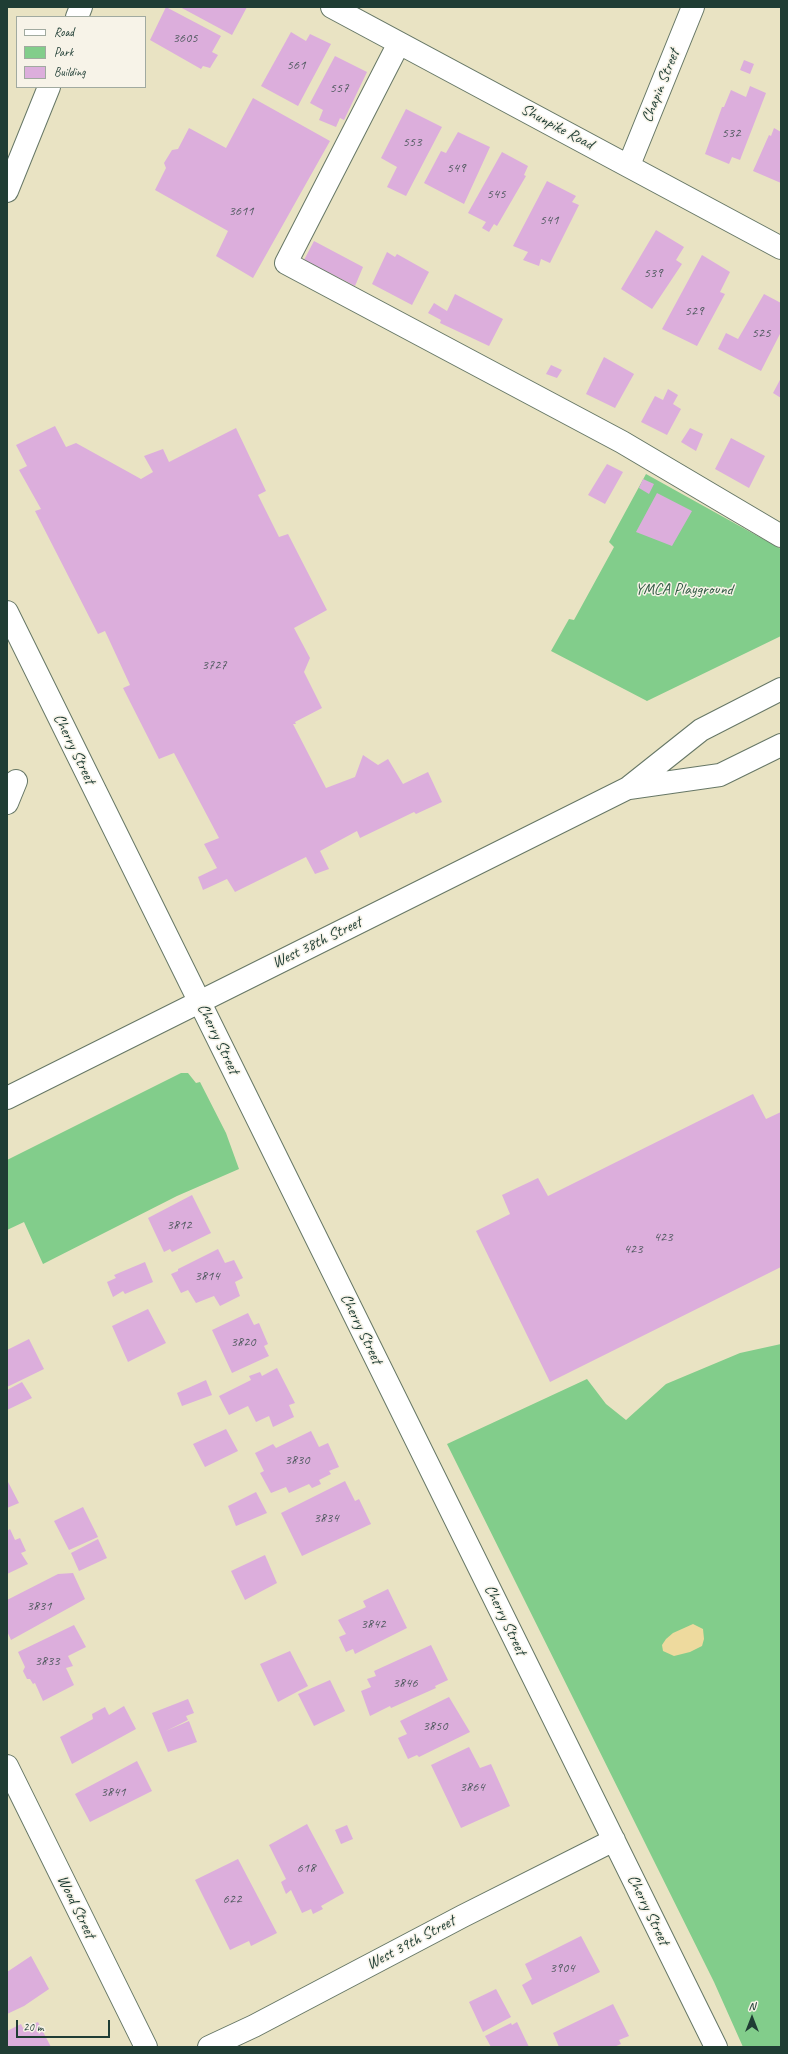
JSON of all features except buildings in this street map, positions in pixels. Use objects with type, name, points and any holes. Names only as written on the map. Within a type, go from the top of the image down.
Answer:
[{"type":"street","name":"Shunpike Road","points":[[332,7],[629,165],[781,248]]},
{"type":"street","name":"Chapin Street","points":[[629,165],[693,7]]},
{"type":"street","points":[[399,42],[286,263],[622,442],[781,536]]},
{"type":"street","points":[[7,191],[49,88]]},
{"type":"street","name":"Cherry Street","points":[[7,612],[716,2047]]},
{"type":"street","name":"West 38th Street","points":[[7,1098],[628,788],[701,730],[781,689]]},
{"type":"street","name":"West 38th Street","points":[[628,788],[720,775],[781,745]]},
{"type":"street","points":[[7,804],[16,781]]},
{"type":"street","name":"Wood Street","points":[[7,1766],[146,2047]]},
{"type":"street","name":"West 39th Street","points":[[209,2047],[254,2026],[456,1920],[614,1840]]},
{"type":"green space","name":"YMCA Playground","points":[[646,474],[781,549],[781,636],[647,701],[551,651],[569,619],[574,620],[614,547],[609,542]]},
{"type":"green space","points":[[181,1073],[188,1073],[196,1083],[200,1082],[226,1133],[239,1169],[177,1196],[43,1264],[24,1222],[7,1230],[7,1160]]},
{"type":"green space","points":[[781,1344],[781,2047],[743,2047],[714,1982],[447,1444],[587,1379],[606,1404],[626,1420],[666,1384],[740,1353]]},
{"type":"sand","points":[[693,1624],[703,1629],[704,1639],[702,1646],[690,1652],[674,1656],[663,1651],[662,1645],[666,1639],[673,1633]]}]
